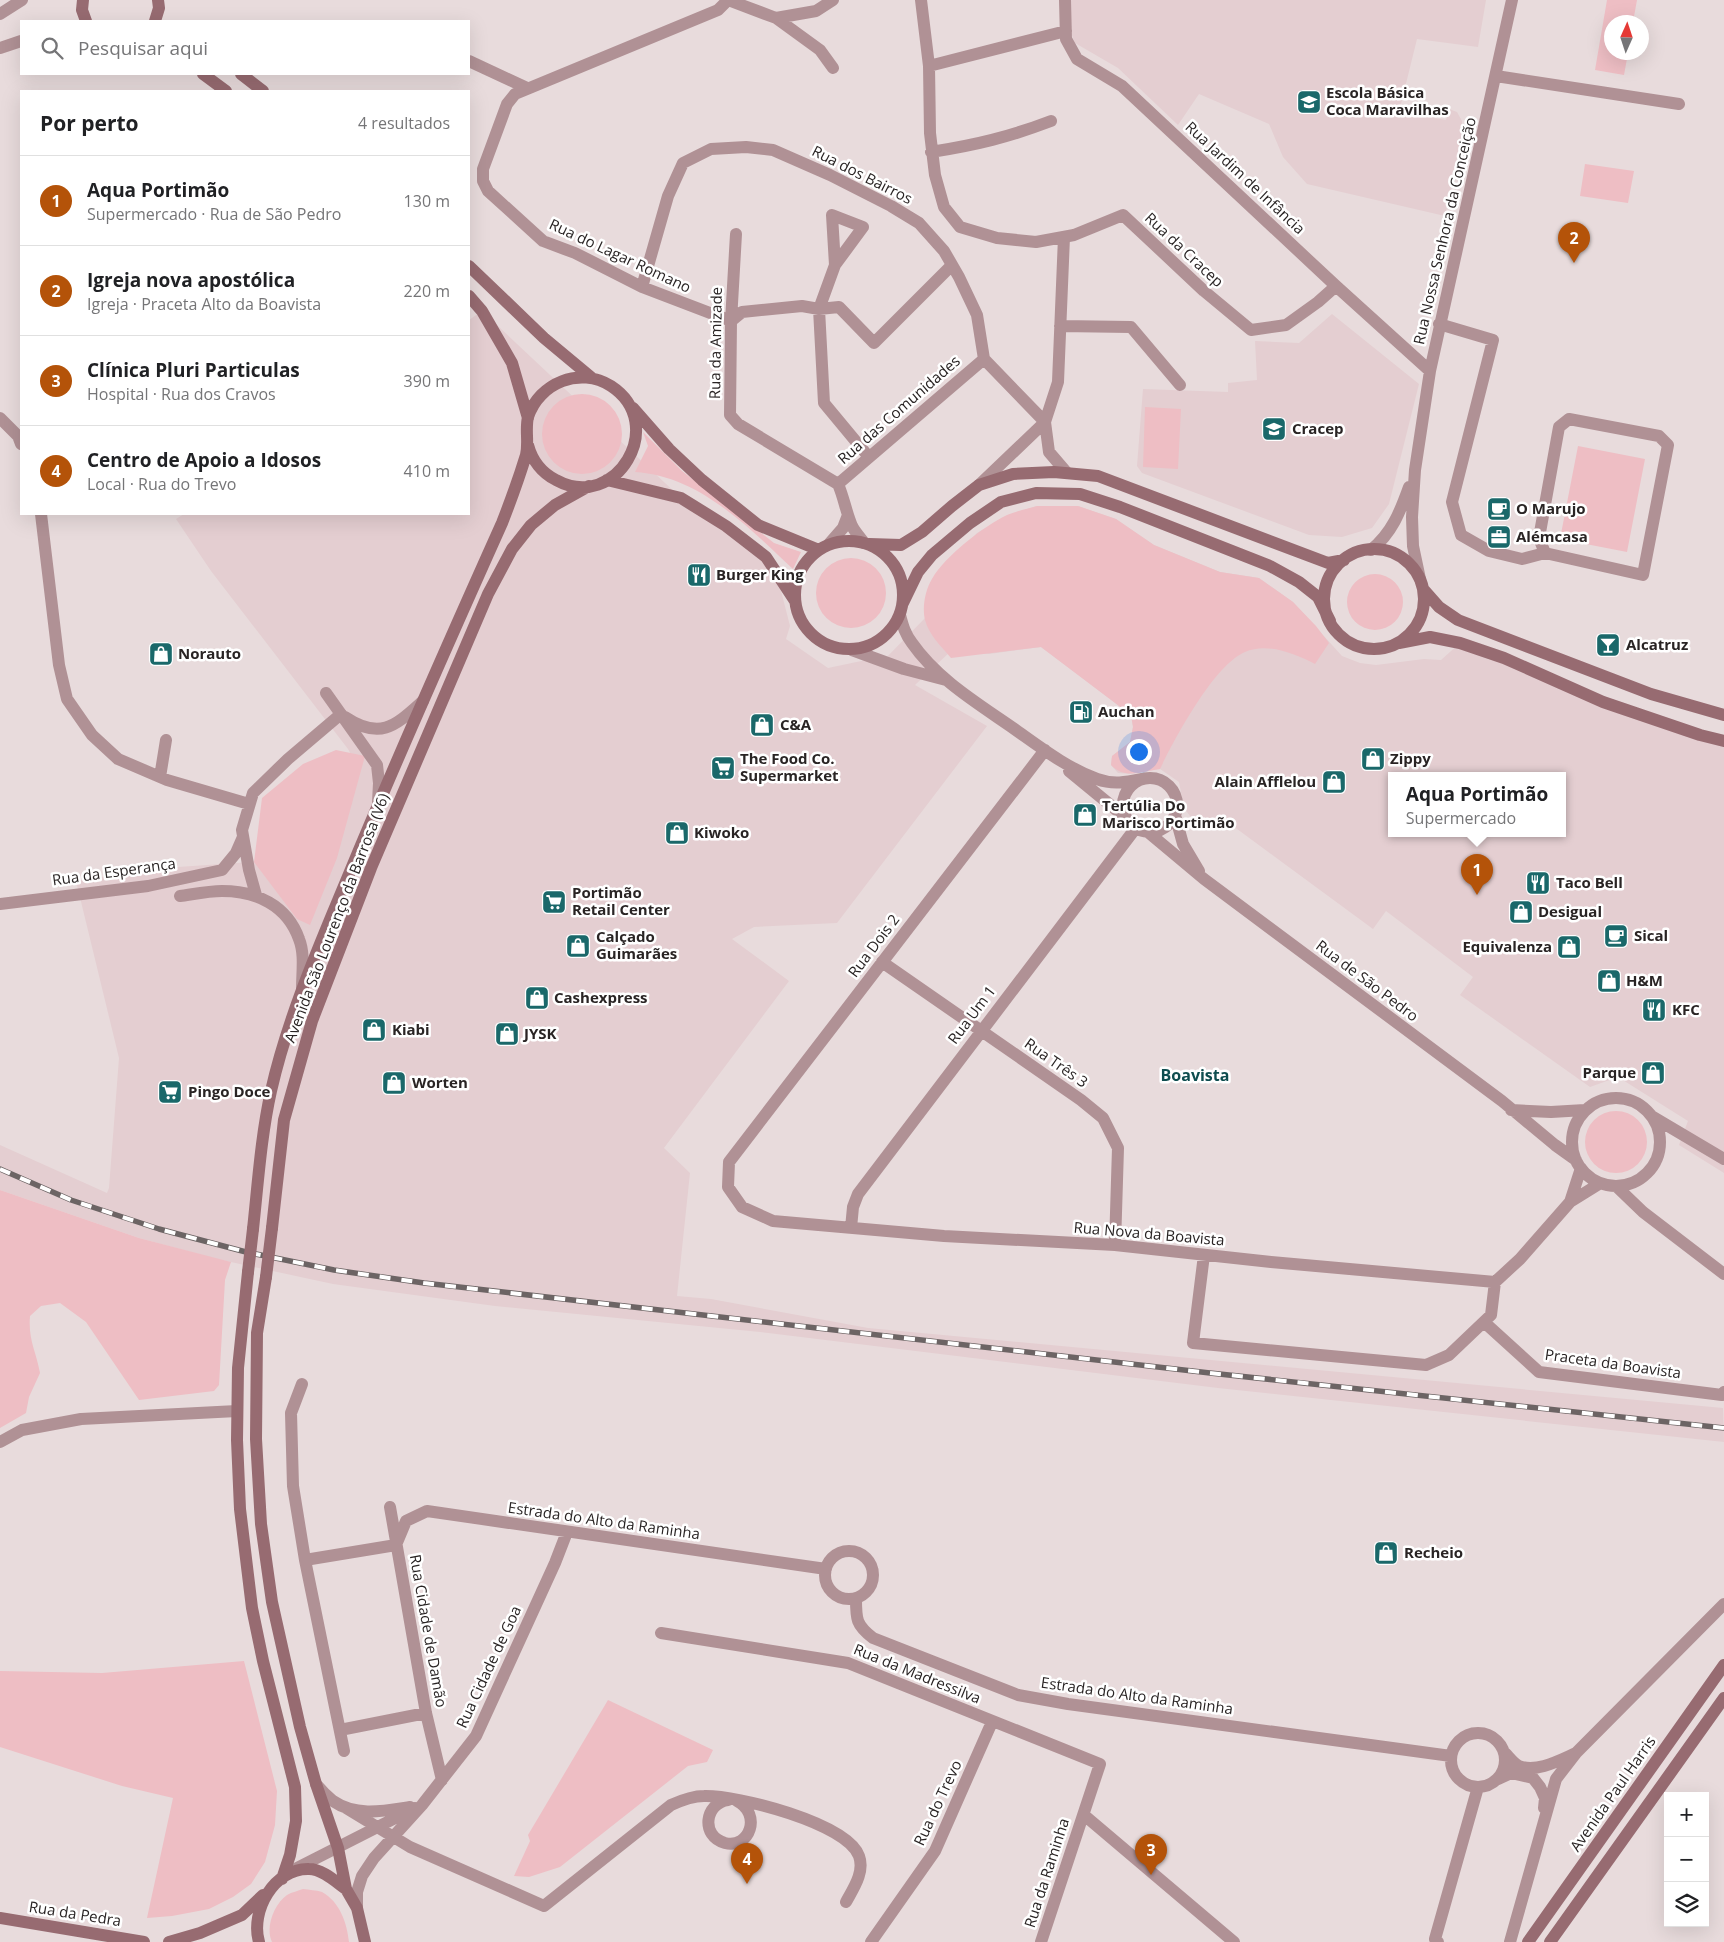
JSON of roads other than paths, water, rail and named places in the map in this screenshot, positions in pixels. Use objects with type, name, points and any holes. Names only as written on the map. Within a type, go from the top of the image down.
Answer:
[{"type":"main road","points":[[83,0],[82,10],[86,20]]},
{"type":"main road","points":[[156,17],[158,0]]},
{"type":"main road","points":[[204,75],[225,90]]},
{"type":"main road","points":[[241,75],[262,90]]},
{"type":"main road","points":[[470,267],[544,338],[592,378],[611,386],[669,450],[688,468],[758,525],[824,547]]},
{"type":"main road","points":[[470,297],[482,311],[512,364],[528,418]]},
{"type":"main road","points":[[592,378],[571,378],[554,384],[540,395],[533,405],[528,418],[526,432],[528,445],[538,466],[552,478],[568,485],[589,486],[608,480],[618,473],[626,464],[634,448],[636,425],[628,403]]},
{"type":"main road","name":"Avenida São Lourenço da Barrosa (V6)","points":[[282,1879],[290,1855],[296,1821],[295,1787],[252,1608],[241,1525],[237,1440],[238,1368],[263,1139],[271,1090],[302,992],[377,807],[502,523],[520,475],[528,445]]},
{"type":"main road","points":[[795,602],[795,587],[800,572],[808,559],[824,547],[845,541],[901,545],[922,532],[979,486],[1013,474],[1054,472],[1098,476],[1328,563],[1344,560]]},
{"type":"main road","points":[[608,480],[681,498],[726,526],[766,557],[795,602],[803,624],[813,636],[826,644],[840,649],[852,650],[867,646],[881,639],[892,629],[918,572],[932,555],[970,523],[1001,502],[1036,493],[1080,494],[1120,507],[1270,566],[1299,582],[1318,598],[1341,637],[1356,646],[1380,649],[1399,642],[1430,637],[1460,643],[1504,658],[1603,702],[1700,735],[1724,741]]},
{"type":"main road","name":"Avenida São Lourenço da Barrosa (V6)","points":[[365,1942],[357,1908],[346,1889],[338,1848],[316,1784],[300,1727],[272,1602],[261,1524],[256,1438],[257,1333],[266,1277],[284,1120],[312,1021],[371,868],[488,594],[512,549],[531,524],[555,505],[589,486]]},
{"type":"main road","points":[[866,543],[885,554],[897,568],[903,585],[902,609]]},
{"type":"main road","points":[[1330,621],[1325,605],[1326,588],[1332,572],[1344,560],[1354,554],[1371,550],[1384,550],[1410,564],[1439,607],[1458,620],[1651,694],[1724,715]]},
{"type":"main road","points":[[1399,642],[1411,633],[1420,619],[1424,605],[1422,584]]},
{"type":"main road","name":"Avenida Paul Harris","points":[[1528,1942],[1724,1665]]},
{"type":"main road","points":[[1550,1942],[1724,1698]]},
{"type":"main road","name":"Avenida São Lourenço da Barrosa (V6)","points":[[293,1870],[311,1868],[346,1889]]},
{"type":"main road","points":[[169,1942],[200,1933],[242,1915],[293,1870]]},
{"type":"main road","points":[[260,1942],[256,1932],[257,1917],[271,1888]]},
{"type":"main road","name":"Rua da Pedra","points":[[0,1918],[144,1942]]},
{"type":"street","points":[[0,14],[22,0]]},
{"type":"street","points":[[728,0],[776,18],[820,50],[833,68]]},
{"type":"street","name":"Rua do Lagar Romano","points":[[728,0],[718,10],[515,94],[507,104],[498,128],[483,170],[483,181],[488,191],[543,241],[575,253],[642,287],[731,322]]},
{"type":"street","points":[[776,18],[816,11],[833,0]]},
{"type":"street","name":"Rua da Cracep","points":[[921,0],[929,66],[931,152],[944,207],[960,227],[997,238],[1036,242],[1074,235],[1123,215],[1204,290],[1251,330],[1286,325],[1318,302],[1336,286]]},
{"type":"street","name":"Rua Jardim de Infância","points":[[1065,0],[1066,39],[1077,59],[1122,86],[1430,371]]},
{"type":"street","name":"Rua Nossa Senhora da Conceição","points":[[1414,470],[1439,324],[1512,0]]},
{"type":"street","points":[[929,66],[1066,31]]},
{"type":"street","points":[[0,48],[20,41]]},
{"type":"street","points":[[470,62],[527,88]]},
{"type":"street","points":[[1496,76],[1678,104]]},
{"type":"street","points":[[931,152],[990,142],[1051,121]]},
{"type":"street","name":"Rua dos Bairros","points":[[642,287],[668,196],[683,163],[711,149],[746,147],[773,150],[830,175],[920,222],[944,251],[977,315],[984,359]]},
{"type":"street","name":"Rua da Amizade","points":[[736,234],[731,322],[730,415],[738,424],[838,484]]},
{"type":"street","points":[[1064,237],[1058,382],[1045,422],[1049,452],[1067,473]]},
{"type":"street","points":[[835,265],[819,309],[824,403],[868,456]]},
{"type":"street","points":[[731,322],[742,312],[802,306],[819,309],[839,307],[874,343],[952,265]]},
{"type":"street","points":[[1439,324],[1493,340],[1452,502],[1461,535],[1489,551],[1522,559],[1545,553],[1644,575],[1668,445],[1658,436],[1569,419],[1559,427],[1539,538],[1545,553]]},
{"type":"street","points":[[1060,326],[1130,327],[1180,385]]},
{"type":"street","points":[[984,359],[1045,422]]},
{"type":"street","name":"Rua das Comunidades","points":[[866,543],[853,529],[838,484],[868,456],[984,359]]},
{"type":"street","points":[[0,418],[18,436],[20,441]]},
{"type":"street","points":[[979,486],[1045,422]]},
{"type":"street","points":[[1371,550],[1382,541],[1398,516],[1414,470]]},
{"type":"street","points":[[1414,470],[1412,537],[1422,584]]},
{"type":"street","points":[[41,515],[59,665],[67,699],[92,735],[118,759],[160,777],[250,804]]},
{"type":"street","points":[[824,547],[843,528],[848,516]]},
{"type":"street","points":[[902,609],[904,632],[912,644],[946,680],[1065,764],[1098,779],[1113,783],[1148,778],[1165,782],[1176,798],[1176,815],[1183,844],[1204,879]]},
{"type":"street","points":[[852,650],[904,670],[946,680]]},
{"type":"street","points":[[326,693],[377,765],[379,782],[377,807]]},
{"type":"street","points":[[341,714],[368,728],[384,728],[397,724],[423,701]]},
{"type":"street","points":[[256,895],[249,870],[242,830],[253,793],[288,759],[341,714]]},
{"type":"street","points":[[160,777],[166,740]]},
{"type":"street","points":[[1044,750],[1125,817],[1135,829],[1149,833],[1162,830],[1170,824],[1176,815]]},
{"type":"street","name":"Rua Dois 2","points":[[729,1162],[1044,750]]},
{"type":"street","points":[[1125,817],[1122,810],[1125,793],[1131,786],[1142,779]]},
{"type":"street","name":"Rua Um 1","points":[[851,1228],[852,1207],[858,1194],[1135,829]]},
{"type":"street","name":"Rua de São Pedro","points":[[1149,833],[1204,879],[1502,1102],[1579,1164]]},
{"type":"street","name":"Rua da Esperança","points":[[0,904],[148,886],[222,870],[236,853],[243,837]]},
{"type":"street","points":[[180,896],[222,891],[256,895],[272,904],[285,916],[299,938],[303,956],[302,992]]},
{"type":"street","name":"Rua Três 3","points":[[882,962],[1081,1100],[1103,1118],[1118,1148],[1115,1245]]},
{"type":"street","points":[[1652,1116],[1658,1126],[1661,1138],[1660,1151],[1656,1162],[1639,1179],[1628,1184],[1616,1186],[1599,1184],[1579,1164],[1573,1147],[1573,1134],[1577,1121],[1585,1110],[1597,1102],[1611,1098],[1626,1099],[1639,1104],[1652,1116],[1724,1159]]},
{"type":"street","points":[[1511,1110],[1551,1112],[1585,1110]]},
{"type":"street","name":"Rua Nova da Boavista","points":[[729,1162],[728,1187],[742,1207],[773,1221],[944,1236],[1115,1245],[1495,1282]]},
{"type":"street","points":[[1570,1202],[1579,1164]]},
{"type":"street","points":[[1204,1255],[1193,1343],[1426,1365],[1449,1355],[1491,1315],[1495,1282],[1520,1259],[1570,1202],[1599,1184]]},
{"type":"street","points":[[1616,1186],[1643,1212],[1724,1274]]},
{"type":"street","name":"Praceta da Boavista","points":[[1484,1322],[1539,1372],[1722,1395],[1724,1392]]},
{"type":"street","points":[[302,1384],[291,1412],[293,1486],[305,1560],[344,1751]]},
{"type":"street","points":[[0,1442],[22,1430],[81,1419],[237,1411]]},
{"type":"street","name":"Rua Cidade de Damão","points":[[390,1508],[426,1713],[442,1780]]},
{"type":"street","name":"Estrada do Alto da Raminha","points":[[396,1545],[406,1521],[427,1511],[826,1569]]},
{"type":"street","name":"Rua Cidade de Goa","points":[[357,1908],[357,1892],[362,1876],[374,1858],[422,1805],[476,1736],[555,1563],[567,1532]]},
{"type":"street","name":"Rua Cidade de Damão","points":[[305,1560],[396,1545]]},
{"type":"street","points":[[843,1552],[858,1553],[866,1558],[872,1567],[873,1582],[864,1594],[856,1599],[841,1598],[832,1592],[826,1579],[826,1569],[834,1557],[843,1552]]},
{"type":"street","name":"Estrada do Alto da Raminha","points":[[856,1599],[856,1617],[861,1629],[873,1638],[1018,1695],[1051,1702],[1451,1756]]},
{"type":"street","points":[[1510,1942],[1556,1779],[1576,1753],[1724,1604]]},
{"type":"street","name":"Rua da Madressilva","points":[[661,1633],[848,1663],[1100,1764],[1084,1815]]},
{"type":"street","points":[[340,1730],[426,1713]]},
{"type":"street","name":"Rua do Trevo","points":[[871,1942],[935,1851],[992,1722]]},
{"type":"street","points":[[1543,1824],[1545,1798],[1533,1778],[1511,1773],[1489,1785],[1478,1787],[1466,1784],[1458,1778],[1452,1768],[1451,1756],[1459,1741],[1474,1733],[1485,1733],[1495,1738],[1517,1766],[1530,1769],[1549,1764],[1576,1753]]},
{"type":"street","points":[[1498,1779],[1504,1769],[1505,1752]]},
{"type":"street","points":[[316,1784],[332,1801],[410,1847],[544,1906],[671,1805],[693,1797],[706,1796],[773,1807],[806,1819],[846,1839],[860,1857],[861,1869],[858,1879],[846,1902]]},
{"type":"street","points":[[1436,1941],[1478,1787]]},
{"type":"street","points":[[346,1808],[371,1812],[422,1805]]},
{"type":"street","points":[[293,1870],[422,1805]]},
{"type":"street","points":[[1084,1815],[1234,1942]]},
{"type":"street","name":"Rua da Raminha","points":[[1041,1942],[1084,1815]]},
{"type":"railway","points":[[0,1169],[71,1200],[159,1229],[246,1252],[334,1270],[424,1283],[1210,1373],[1724,1428]]},
{"type":"place","name":"Escola Básica Coca Maravilhas","points":[[1309,102]]},
{"type":"place","name":"Igreja nova apostólica","points":[[1574,263]]},
{"type":"place","name":"Cracep","points":[[1274,429]]},
{"type":"place","name":"O Marujo","points":[[1499,509]]},
{"type":"place","name":"Alémcasa","points":[[1499,537]]},
{"type":"place","name":"Burger King","points":[[699,575]]},
{"type":"place","name":"Alcatruz","points":[[1608,645]]},
{"type":"place","name":"Norauto","points":[[161,654]]},
{"type":"place","name":"Auchan","points":[[1081,712]]},
{"type":"place","name":"C&A","points":[[762,725]]},
{"type":"place","name":"Zippy","points":[[1373,759]]},
{"type":"place","name":"The Food Co. Supermarket","points":[[723,768]]},
{"type":"place","name":"Alain Afflelou","points":[[1334,782]]},
{"type":"place","name":"Tertúlia Do Marisco Portimão","points":[[1085,815]]},
{"type":"place","name":"Kiwoko","points":[[677,833]]},
{"type":"place","name":"Taco Bell","points":[[1538,883]]},
{"type":"place","name":"Aqua Portimão","points":[[1477,895]]},
{"type":"place","name":"Portimão Retail Center","points":[[554,902]]},
{"type":"place","name":"Desigual","points":[[1521,912]]},
{"type":"place","name":"Sical","points":[[1616,936]]},
{"type":"place","name":"Calçado Guimarães","points":[[578,946]]},
{"type":"place","name":"Equivalenza","points":[[1569,947]]},
{"type":"place","name":"H&M","points":[[1609,981]]},
{"type":"place","name":"Cashexpress","points":[[537,998]]},
{"type":"place","name":"KFC","points":[[1654,1010]]},
{"type":"place","name":"Kiabi","points":[[374,1030]]},
{"type":"place","name":"JYSK","points":[[507,1034]]},
{"type":"place","name":"Parque","points":[[1653,1073]]},
{"type":"place","name":"Worten","points":[[394,1083]]},
{"type":"place","name":"Pingo Doce","points":[[170,1092]]},
{"type":"place","name":"Recheio","points":[[1386,1553]]},
{"type":"place","name":"Clínica Pluri Particulas","points":[[1151,1875]]},
{"type":"place","name":"Centro de Apoio a Idosos","points":[[747,1884]]},
{"type":"district","name":"Boavista","points":[[1195,1075]]}]
